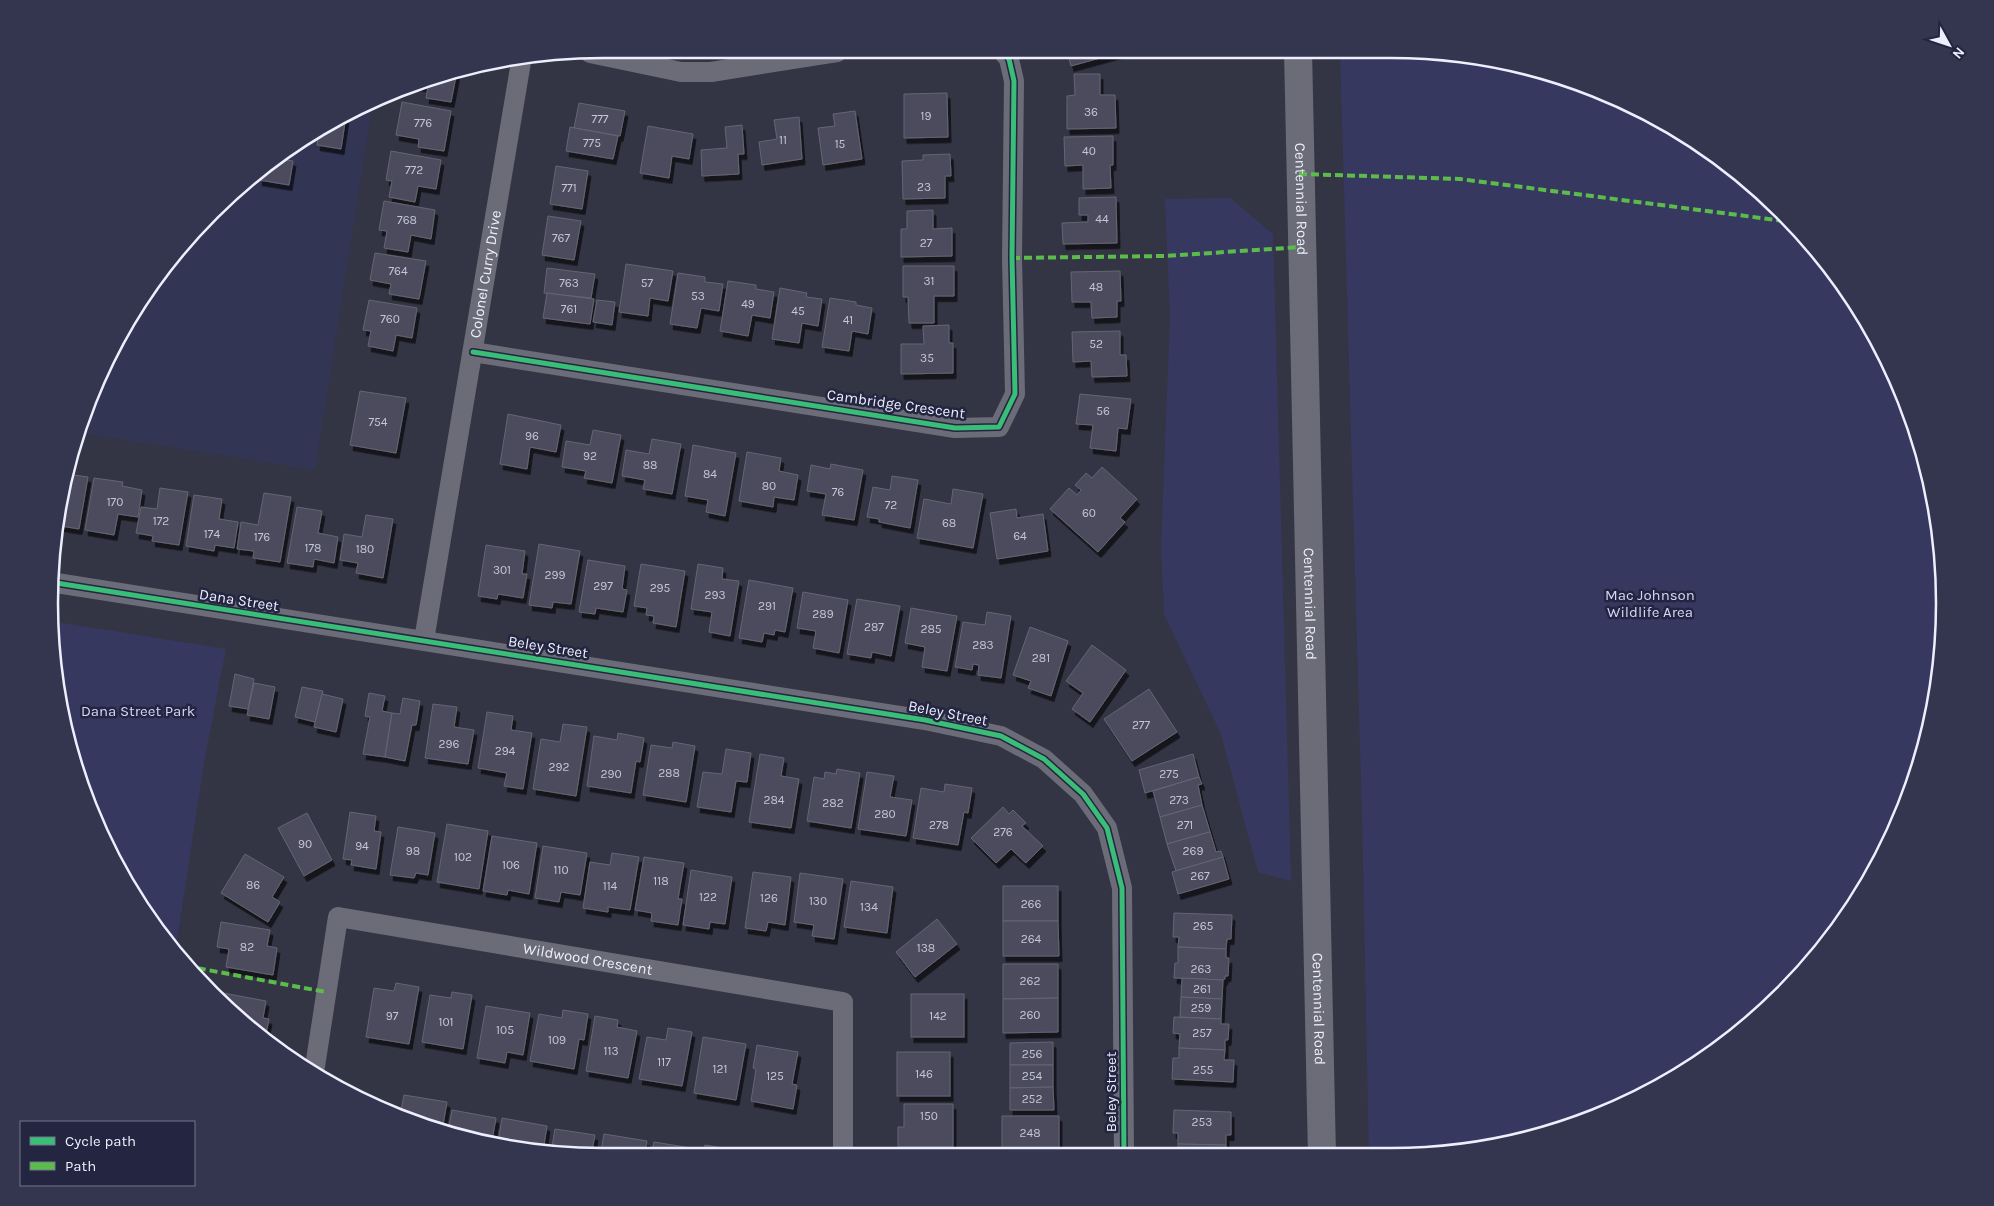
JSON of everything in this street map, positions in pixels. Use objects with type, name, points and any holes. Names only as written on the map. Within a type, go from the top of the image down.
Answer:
[{"type":"main road","name":"Centennial Road","points":[[1298,58],[1322,1148]]},
{"type":"street","points":[[614,58],[681,72],[711,72],[800,58]]},
{"type":"street","name":"Cambridge Crescent","points":[[473,352],[955,428],[999,427],[1015,394],[1012,258],[1014,81],[1008,58]]},
{"type":"street","name":"Colonel Curry Drive","points":[[424,640],[521,64]]},
{"type":"street","name":"Dana Street","points":[[59,583],[424,640]]},
{"type":"street","name":"Beley Street","points":[[424,640],[925,720],[1001,736],[1044,759],[1083,794],[1107,828],[1122,888],[1124,1148]]},
{"type":"street","name":"Wildwood Crescent","points":[[315,1066],[338,917],[843,1002],[843,1148]]},
{"type":"shaded area","points":[[372,110],[315,470],[84,433],[99,394],[131,330],[149,300],[193,243],[217,217],[271,170],[300,149]]},
{"type":"green space","name":"Mac Johnson Wildlife Area","points":[[1340,58],[1427,59],[1462,62],[1532,76],[1566,86],[1600,99],[1664,131],[1694,149],[1751,193],[1777,217],[1824,271],[1845,300],[1880,362],[1908,428],[1918,462],[1932,532],[1935,567],[1937,603],[1932,674],[1918,744],[1895,812],[1863,876],[1845,906],[1801,963],[1751,1013],[1694,1057],[1664,1075],[1600,1107],[1532,1130],[1462,1144],[1369,1148],[1362,815]]},
{"type":"green space","points":[[1230,198],[1273,234],[1291,881],[1258,872],[1221,734],[1164,614],[1161,546],[1170,318],[1165,199]]},
{"type":"green space","name":"Dana Street Park","points":[[59,622],[226,649],[204,762],[177,943],[149,906],[131,876],[99,812],[86,778],[68,709],[62,674]]},
{"type":"building","points":[[1069,58],[1100,58],[1071,66]]},
{"type":"building","points":[[1074,74],[1100,74],[1100,95],[1115,95],[1116,128],[1067,129],[1067,96],[1075,95]]},
{"type":"building","points":[[456,78],[451,102],[426,98],[428,87],[426,87]]},
{"type":"building","points":[[947,93],[948,137],[904,138],[904,94]]},
{"type":"building","points":[[402,102],[451,111],[444,151],[418,147],[419,139],[396,135]]},
{"type":"building","points":[[579,103],[625,111],[620,136],[574,128]]},
{"type":"building","points":[[855,111],[862,159],[823,165],[818,128],[835,126],[833,114]]},
{"type":"building","points":[[799,117],[802,159],[762,165],[759,142],[777,139],[774,120]]},
{"type":"building","points":[[345,123],[341,149],[317,145],[318,138]]},
{"type":"building","points":[[742,125],[744,154],[738,154],[739,174],[702,176],[701,150],[727,148],[725,127]]},
{"type":"building","points":[[648,126],[693,134],[689,159],[672,156],[669,178],[640,173]]},
{"type":"building","points":[[570,127],[618,136],[613,159],[566,151]]},
{"type":"building","points":[[1113,136],[1113,165],[1110,165],[1111,188],[1083,189],[1083,165],[1065,166],[1064,137]]},
{"type":"building","points":[[391,151],[441,160],[436,189],[418,186],[415,202],[389,197],[392,181],[386,180]]},
{"type":"building","points":[[950,154],[951,176],[945,176],[945,198],[903,199],[902,161],[923,160],[923,155]]},
{"type":"building","points":[[285,160],[293,161],[289,185],[259,180]]},
{"type":"building","points":[[556,166],[588,171],[582,209],[550,204]]},
{"type":"building","points":[[1116,197],[1117,243],[1063,244],[1062,223],[1088,222],[1088,215],[1079,215],[1079,198]]},
{"type":"building","points":[[384,201],[435,210],[431,239],[411,235],[408,252],[384,248],[387,231],[379,230]]},
{"type":"building","points":[[933,210],[933,229],[952,228],[952,256],[901,257],[901,229],[907,229],[907,211]]},
{"type":"building","points":[[548,216],[581,221],[574,260],[542,255]]},
{"type":"building","points":[[375,253],[426,261],[419,299],[389,294],[391,284],[370,280]]},
{"type":"building","points":[[626,264],[673,271],[668,301],[650,298],[648,316],[619,312]]},
{"type":"building","points":[[903,266],[954,266],[954,296],[934,296],[934,323],[909,323],[908,297],[903,297]]},
{"type":"building","points":[[547,268],[595,274],[591,298],[544,293]]},
{"type":"building","points":[[1120,271],[1121,301],[1117,301],[1117,317],[1092,318],[1091,302],[1072,302],[1071,272]]},
{"type":"building","points":[[678,273],[705,277],[705,282],[723,284],[719,311],[701,308],[697,328],[670,324]]},
{"type":"building","points":[[728,281],[756,285],[756,289],[774,292],[770,318],[752,315],[748,336],[720,331]]},
{"type":"building","points":[[780,288],[807,293],[806,297],[822,299],[818,326],[802,323],[799,343],[772,339]]},
{"type":"building","points":[[547,293],[594,299],[590,324],[543,318]]},
{"type":"building","points":[[830,298],[856,302],[856,305],[872,308],[868,334],[852,331],[849,351],[822,347]]},
{"type":"building","points":[[369,300],[417,308],[412,338],[396,335],[393,351],[368,346],[371,331],[363,330]]},
{"type":"building","points":[[597,300],[615,302],[612,325],[593,322]]},
{"type":"building","points":[[949,325],[949,343],[953,343],[953,373],[901,374],[901,344],[924,344],[923,326]]},
{"type":"building","points":[[1120,331],[1120,355],[1126,355],[1127,376],[1092,377],[1091,361],[1073,362],[1072,332]]},
{"type":"building","points":[[360,391],[406,398],[396,453],[350,445]]},
{"type":"building","points":[[1080,394],[1131,399],[1127,429],[1118,428],[1116,451],[1090,448],[1093,425],[1076,424]]},
{"type":"building","points":[[508,414],[561,425],[556,452],[530,447],[527,469],[500,464]]},
{"type":"building","points":[[593,430],[621,435],[612,483],[584,478],[586,471],[562,467],[566,441],[590,445]]},
{"type":"building","points":[[652,439],[681,444],[672,494],[643,489],[645,480],[622,476],[626,450],[649,454]]},
{"type":"building","points":[[693,445],[736,453],[725,516],[706,512],[708,500],[685,496]]},
{"type":"building","points":[[747,452],[781,458],[779,471],[798,475],[794,500],[774,497],[773,507],[739,501]]},
{"type":"building","points":[[831,464],[863,470],[854,520],[822,515],[826,494],[807,491],[811,465],[830,469]]},
{"type":"building","points":[[1102,467],[1137,499],[1120,518],[1125,522],[1098,552],[1050,509],[1069,488],[1077,495],[1081,490],[1075,485],[1086,473],[1092,478]]},
{"type":"building","points":[[73,475],[88,477],[79,529],[63,526]]},
{"type":"building","points":[[892,476],[918,480],[910,528],[879,522],[879,519],[867,517],[873,487],[890,490]]},
{"type":"building","points":[[94,478],[123,482],[122,486],[142,490],[138,517],[118,514],[114,535],[85,530]]},
{"type":"building","points":[[160,488],[188,492],[179,545],[152,541],[153,536],[136,533],[141,507],[157,509]]},
{"type":"building","points":[[953,489],[983,494],[973,548],[917,538],[924,499],[951,504]]},
{"type":"building","points":[[264,493],[291,497],[280,562],[253,558],[254,551],[237,549],[241,522],[258,525]]},
{"type":"building","points":[[194,495],[222,499],[219,519],[238,522],[234,548],[215,545],[214,551],[186,546]]},
{"type":"building","points":[[297,507],[322,511],[318,533],[338,537],[334,563],[314,559],[313,567],[287,563]]},
{"type":"building","points":[[1016,509],[1017,518],[1043,514],[1048,551],[997,559],[990,513]]},
{"type":"building","points":[[366,515],[393,519],[383,578],[356,573],[358,563],[340,560],[344,534],[362,537]]},
{"type":"building","points":[[539,544],[580,551],[571,604],[553,602],[552,608],[529,605]]},
{"type":"building","points":[[486,545],[525,551],[522,574],[527,574],[523,598],[498,594],[497,599],[478,596]]},
{"type":"building","points":[[588,560],[625,566],[622,589],[627,590],[623,612],[596,608],[595,614],[579,612]]},
{"type":"building","points":[[641,564],[685,571],[676,627],[653,623],[654,616],[646,615],[647,608],[634,606]]},
{"type":"building","points":[[698,564],[723,568],[722,579],[739,581],[730,636],[709,632],[712,612],[691,609]]},
{"type":"building","points":[[749,580],[793,588],[785,632],[775,630],[774,635],[764,633],[762,642],[739,638]]},
{"type":"building","points":[[803,592],[848,600],[839,653],[813,648],[816,631],[797,628]]},
{"type":"building","points":[[857,599],[900,606],[891,656],[872,652],[871,658],[847,654]]},
{"type":"building","points":[[911,608],[957,616],[947,671],[922,667],[925,647],[905,643]]},
{"type":"building","points":[[987,612],[1011,616],[1001,678],[978,675],[979,665],[973,664],[972,670],[955,667],[963,622],[985,625]]},
{"type":"building","points":[[1030,627],[1068,641],[1051,696],[1028,688],[1031,681],[1013,675]]},
{"type":"building","points":[[1092,645],[1126,670],[1090,722],[1072,709],[1083,693],[1066,681]]},
{"type":"building","points":[[235,674],[254,679],[248,709],[229,706]]},
{"type":"building","points":[[254,683],[275,687],[269,719],[247,715]]},
{"type":"building","points":[[302,687],[323,691],[315,722],[295,717]]},
{"type":"building","points":[[1149,689],[1177,732],[1132,761],[1104,719]]},
{"type":"building","points":[[369,693],[385,696],[382,711],[392,713],[385,757],[363,754],[370,717],[365,716]]},
{"type":"building","points":[[322,694],[343,699],[336,732],[314,727]]},
{"type":"building","points":[[403,698],[420,701],[416,725],[412,725],[405,761],[385,757],[392,713],[400,714]]},
{"type":"building","points":[[433,704],[457,707],[454,727],[474,730],[468,764],[425,758]]},
{"type":"building","points":[[487,712],[513,716],[511,730],[532,733],[523,789],[504,786],[507,773],[478,768]]},
{"type":"building","points":[[563,724],[587,727],[576,796],[533,789],[541,739],[560,742]]},
{"type":"building","points":[[618,733],[644,738],[640,762],[636,761],[631,793],[587,786],[594,736],[617,740]]},
{"type":"building","points":[[673,742],[695,746],[686,802],[643,795],[651,745],[672,748]]},
{"type":"building","points":[[726,749],[751,753],[747,782],[736,781],[731,812],[697,807],[703,772],[722,774]]},
{"type":"building","points":[[760,754],[784,758],[781,776],[799,779],[791,828],[749,822]]},
{"type":"building","points":[[1193,754],[1199,777],[1145,793],[1139,770]]},
{"type":"building","points":[[837,769],[860,773],[851,828],[807,821],[814,777],[824,779],[825,772],[836,774]]},
{"type":"building","points":[[867,772],[894,776],[890,797],[912,800],[906,836],[858,829]]},
{"type":"building","points":[[1199,777],[1202,784],[1198,785],[1202,805],[1160,817],[1153,791]]},
{"type":"building","points":[[945,784],[972,788],[968,813],[964,812],[958,845],[913,838],[921,788],[944,792]]},
{"type":"building","points":[[1202,805],[1210,832],[1167,844],[1160,817]]},
{"type":"building","points":[[1003,807],[1009,814],[1013,810],[1026,823],[1022,826],[1043,846],[1026,863],[1011,849],[996,863],[971,838]]},
{"type":"building","points":[[350,812],[376,816],[374,831],[381,832],[376,869],[351,865],[352,860],[343,859]]},
{"type":"building","points":[[307,813],[332,860],[304,876],[278,828]]},
{"type":"building","points":[[447,824],[488,831],[479,889],[437,882]]},
{"type":"building","points":[[398,827],[435,833],[428,875],[416,873],[414,878],[390,875]]},
{"type":"building","points":[[1210,832],[1216,852],[1221,851],[1223,857],[1176,871],[1167,844]]},
{"type":"building","points":[[492,836],[537,843],[529,894],[508,890],[507,895],[483,891]]},
{"type":"building","points":[[543,846],[587,853],[580,895],[561,892],[559,902],[535,898]]},
{"type":"building","points":[[612,853],[639,857],[630,910],[608,907],[608,912],[583,908],[590,862],[610,865]]},
{"type":"building","points":[[245,854],[284,877],[272,897],[280,902],[268,922],[221,893]]},
{"type":"building","points":[[644,857],[684,863],[678,899],[682,899],[678,925],[651,921],[652,913],[635,910]]},
{"type":"building","points":[[1223,857],[1229,879],[1178,894],[1172,872]]},
{"type":"building","points":[[691,870],[732,877],[725,924],[710,922],[709,929],[683,925]]},
{"type":"building","points":[[753,872],[791,877],[785,925],[768,922],[766,931],[745,928]]},
{"type":"building","points":[[800,873],[843,879],[834,939],[812,936],[814,925],[794,922]]},
{"type":"building","points":[[851,881],[893,887],[887,933],[844,927]]},
{"type":"building","points":[[1003,886],[1058,886],[1058,921],[1003,921]]},
{"type":"building","points":[[1174,913],[1232,915],[1231,939],[1227,939],[1226,949],[1178,947],[1179,937],[1173,937]]},
{"type":"building","points":[[937,919],[957,944],[915,977],[896,952]]},
{"type":"building","points":[[1003,921],[1058,921],[1059,956],[1003,956]]},
{"type":"building","points":[[221,922],[270,930],[267,946],[277,948],[273,975],[226,967],[229,949],[217,947]]},
{"type":"building","points":[[1178,947],[1226,949],[1226,958],[1229,958],[1228,976],[1225,976],[1223,980],[1174,978],[1175,963],[1178,963]]},
{"type":"building","points":[[1003,964],[1058,964],[1058,998],[1003,999]]},
{"type":"building","points":[[1182,978],[1223,980],[1222,999],[1181,997]]},
{"type":"building","points":[[396,983],[419,987],[409,1044],[366,1037],[374,988],[394,991]]},
{"type":"building","points":[[452,992],[472,995],[463,1049],[422,1042],[430,995],[451,998]]},
{"type":"building","points":[[221,993],[266,1001],[263,1018],[269,1019],[266,1032]]},
{"type":"building","points":[[911,994],[964,994],[964,1037],[911,1037]]},
{"type":"building","points":[[1181,997],[1222,999],[1221,1019],[1180,1017]]},
{"type":"building","points":[[1058,998],[1058,1032],[1003,1033],[1003,999]]},
{"type":"building","points":[[486,1006],[530,1013],[523,1055],[507,1052],[505,1063],[477,1058]]},
{"type":"building","points":[[563,1010],[588,1014],[584,1040],[579,1039],[574,1069],[530,1061],[539,1014],[562,1018]]},
{"type":"building","points":[[595,1016],[618,1020],[617,1027],[637,1031],[628,1078],[586,1071]]},
{"type":"building","points":[[1174,1017],[1221,1019],[1221,1024],[1229,1024],[1228,1040],[1225,1040],[1225,1050],[1179,1048],[1180,1034],[1173,1033]]},
{"type":"building","points":[[668,1028],[692,1032],[682,1086],[639,1079],[647,1037],[666,1040]]},
{"type":"building","points":[[703,1037],[746,1044],[736,1100],[694,1093]]},
{"type":"building","points":[[1053,1042],[1053,1065],[1010,1065],[1010,1043]]},
{"type":"building","points":[[757,1045],[798,1052],[792,1084],[797,1085],[793,1109],[751,1101],[756,1069],[753,1068]]},
{"type":"building","points":[[1179,1048],[1225,1050],[1224,1060],[1234,1060],[1233,1082],[1172,1079],[1173,1058],[1179,1058]]},
{"type":"building","points":[[897,1052],[950,1052],[950,1096],[897,1096]]},
{"type":"building","points":[[1010,1065],[1053,1065],[1053,1087],[1010,1088]]},
{"type":"building","points":[[1053,1087],[1054,1110],[1010,1110],[1010,1088]]},
{"type":"building","points":[[404,1095],[447,1102],[443,1124],[401,1110]]},
{"type":"building","points":[[904,1104],[953,1104],[953,1147],[898,1147],[898,1127],[904,1127]]},
{"type":"building","points":[[452,1110],[496,1118],[493,1137],[449,1126]]},
{"type":"building","points":[[1174,1110],[1231,1112],[1231,1135],[1226,1135],[1226,1145],[1178,1144],[1178,1133],[1173,1133]]},
{"type":"building","points":[[1002,1116],[1059,1116],[1059,1148],[1002,1148]]},
{"type":"building","points":[[502,1118],[547,1126],[544,1145],[499,1138]]},
{"type":"building","points":[[555,1129],[595,1135],[593,1148],[552,1146]]},
{"type":"building","points":[[604,1134],[647,1141],[646,1148],[601,1148]]},
{"type":"building","points":[[654,1142],[691,1148],[653,1148]]},
{"type":"building","points":[[1178,1144],[1226,1145],[1226,1148],[1178,1148]]},
{"type":"building","points":[[705,1145],[723,1148],[704,1148]]},
{"type":"marked path","points":[[1299,174],[1460,179],[1780,220]]},
{"type":"marked path","points":[[1012,258],[1165,256],[1301,247]]},
{"type":"marked path","points":[[198,968],[326,992]]},
{"type":"cycle path","points":[[473,352],[955,428],[999,427],[1015,394],[1012,258],[1014,81],[1008,58]]},
{"type":"cycle path","points":[[59,583],[925,720],[1001,736],[1044,759],[1083,794],[1107,828],[1122,888],[1124,1148]]}]
